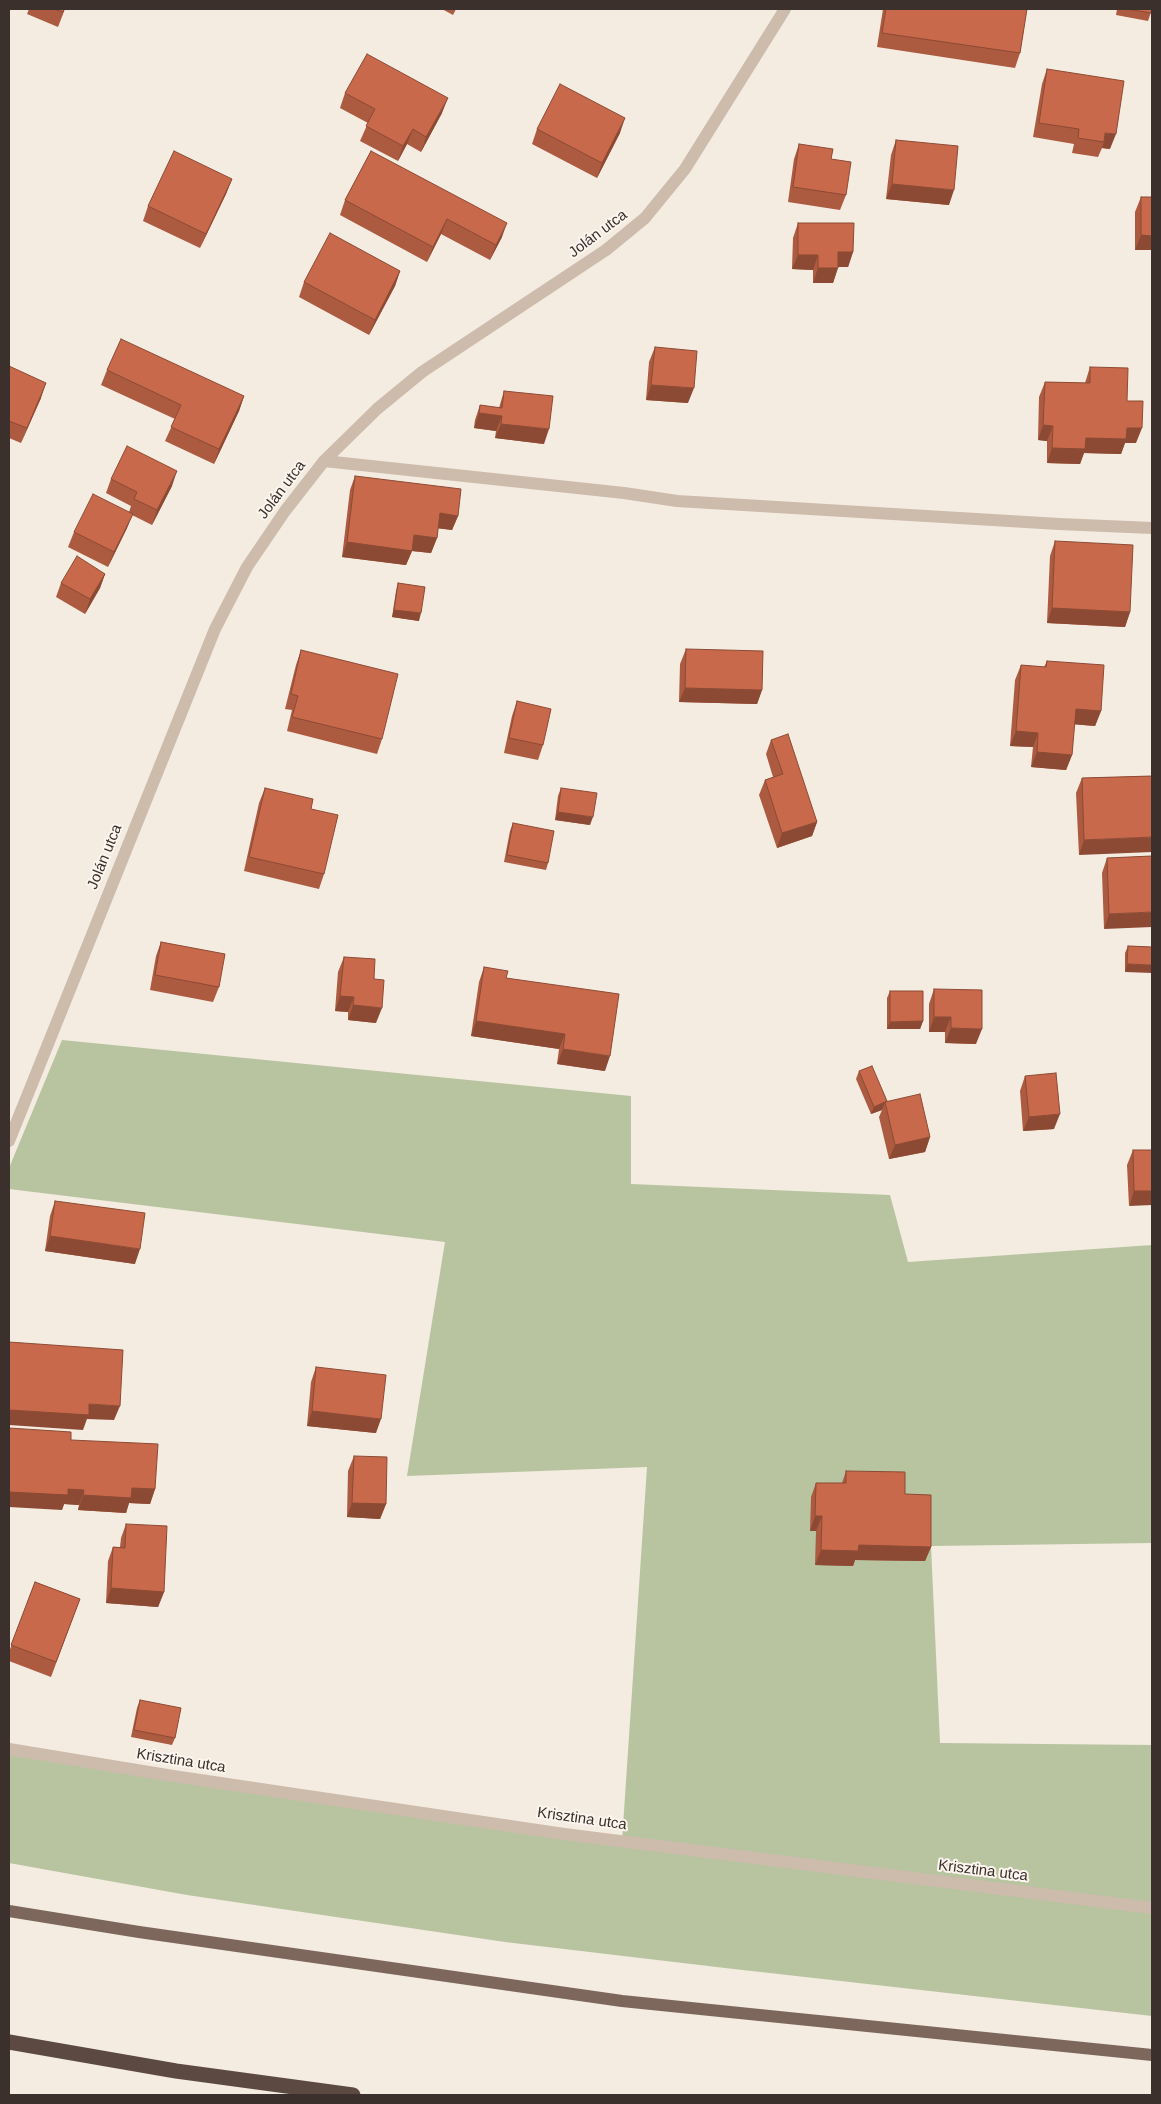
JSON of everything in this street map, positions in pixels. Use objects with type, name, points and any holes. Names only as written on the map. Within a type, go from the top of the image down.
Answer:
[{"type":"highway","points":[[9,2042],[176,2071],[353,2095]]},
{"type":"main road","points":[[9,1911],[139,1932],[622,2001],[1152,2054]]},
{"type":"street","name":"Jolán utca","points":[[9,1141],[215,629],[247,567],[284,511],[324,461],[377,409],[422,372],[606,250],[645,218],[685,169],[785,9]]},
{"type":"street","points":[[324,461],[624,493],[678,501],[1152,528]]},
{"type":"street","name":"Krisztina utca","points":[[9,1749],[173,1776],[564,1834],[1152,1908]]},
{"type":"green space","points":[[62,1040],[631,1096],[631,1184],[890,1195],[908,1262],[1152,1245],[1152,1543],[931,1546],[940,1743],[1152,1745],[1152,2016],[505,1942],[187,1895],[9,1863],[9,1749],[622,1841],[647,1467],[407,1476],[445,1242],[9,1189],[9,1168]]},
{"type":"building","points":[[886,9],[1027,9],[1020,53],[882,33]]},
{"type":"building","points":[[1127,9],[1152,9],[1151,13]]},
{"type":"building","points":[[367,54],[448,98],[426,137],[413,129],[403,146],[366,126],[375,109],[345,93]]},
{"type":"building","points":[[1047,69],[1124,81],[1116,134],[1105,133],[1104,142],[1078,138],[1079,129],[1039,123]]},
{"type":"building","points":[[560,84],[625,118],[602,163],[537,129]]},
{"type":"building","points":[[896,140],[958,146],[954,190],[892,184]]},
{"type":"building","points":[[799,144],[833,149],[831,159],[851,162],[846,195],[793,187]]},
{"type":"building","points":[[174,151],[232,179],[206,234],[148,206]]},
{"type":"building","points":[[371,151],[507,223],[496,245],[447,219],[433,247],[345,200]]},
{"type":"building","points":[[1141,197],[1152,197],[1152,236],[1141,235]]},
{"type":"building","points":[[798,223],[854,223],[853,252],[838,252],[838,268],[818,268],[818,255],[798,255]]},
{"type":"building","points":[[330,233],[400,271],[375,320],[304,282]]},
{"type":"building","points":[[121,339],[244,396],[219,449],[171,427],[181,405],[107,370]]},
{"type":"building","points":[[655,347],[697,351],[694,388],[651,385]]},
{"type":"building","points":[[9,366],[46,383],[27,428],[9,421]]},
{"type":"building","points":[[1090,367],[1128,368],[1127,401],[1143,401],[1142,428],[1127,428],[1126,439],[1086,438],[1085,449],[1052,448],[1053,426],[1043,425],[1045,382],[1090,383]]},
{"type":"building","points":[[504,391],[553,396],[549,429],[501,424],[502,416],[479,413],[480,405],[502,408]]},
{"type":"building","points":[[127,446],[177,471],[157,510],[134,499],[137,492],[111,479]]},
{"type":"building","points":[[355,476],[461,489],[458,516],[440,513],[437,538],[414,535],[412,551],[347,542]]},
{"type":"building","points":[[93,494],[133,514],[114,552],[74,532]]},
{"type":"building","points":[[1055,541],[1133,545],[1130,612],[1052,608]]},
{"type":"building","points":[[77,556],[105,574],[90,599],[61,583]]},
{"type":"building","points":[[398,583],[425,587],[421,613],[394,610]]},
{"type":"building","points":[[686,649],[763,651],[762,690],[685,688]]},
{"type":"building","points":[[301,650],[398,674],[382,739],[292,717],[298,696],[291,694]]},
{"type":"building","points":[[1047,661],[1104,665],[1101,711],[1076,709],[1072,755],[1037,752],[1038,733],[1016,731],[1021,665],[1046,667]]},
{"type":"building","points":[[517,701],[551,709],[543,745],[509,738]]},
{"type":"building","points":[[788,734],[817,822],[782,833],[765,780],[783,774],[771,740]]},
{"type":"building","points":[[1152,776],[1152,837],[1084,840],[1082,778]]},
{"type":"building","points":[[265,788],[313,799],[311,809],[338,815],[324,874],[249,857]]},
{"type":"building","points":[[561,788],[597,793],[593,817],[558,812]]},
{"type":"building","points":[[513,823],[554,831],[548,863],[507,855]]},
{"type":"building","points":[[1152,856],[1152,912],[1109,914],[1107,858]]},
{"type":"building","points":[[161,942],[225,954],[219,987],[155,975]]},
{"type":"building","points":[[1128,946],[1152,947],[1152,965],[1127,964]]},
{"type":"building","points":[[344,957],[375,959],[374,979],[384,980],[382,1008],[353,1005],[354,997],[340,996]]},
{"type":"building","points":[[484,967],[508,971],[506,978],[619,994],[610,1056],[563,1049],[565,1034],[476,1021]]},
{"type":"building","points":[[934,989],[982,990],[982,1029],[951,1028],[951,1017],[934,1017]]},
{"type":"building","points":[[890,991],[923,991],[923,1021],[890,1022]]},
{"type":"building","points":[[872,1066],[887,1101],[874,1107],[859,1071]]},
{"type":"building","points":[[1056,1073],[1060,1114],[1029,1117],[1025,1076]]},
{"type":"building","points":[[920,1094],[930,1137],[895,1145],[885,1102]]},
{"type":"building","points":[[1133,1150],[1152,1150],[1152,1191],[1134,1191]]},
{"type":"building","points":[[55,1201],[145,1213],[140,1249],[50,1236]]},
{"type":"building","points":[[9,1342],[123,1350],[120,1406],[89,1404],[89,1415],[9,1410]]},
{"type":"building","points":[[316,1367],[386,1375],[381,1419],[312,1411]]},
{"type":"building","points":[[9,1428],[71,1432],[71,1440],[158,1444],[155,1489],[132,1488],[131,1498],[83,1495],[84,1490],[68,1489],[68,1495],[9,1492]]},
{"type":"building","points":[[354,1456],[387,1457],[386,1504],[352,1503]]},
{"type":"building","points":[[846,1471],[905,1472],[905,1494],[931,1495],[931,1547],[859,1545],[858,1551],[821,1550],[822,1516],[815,1516],[816,1483],[846,1483]]},
{"type":"building","points":[[126,1524],[167,1526],[164,1592],[111,1588],[113,1547],[125,1548]]},
{"type":"building","points":[[35,1582],[80,1599],[56,1662],[11,1645]]},
{"type":"building","points":[[140,1700],[181,1708],[175,1738],[134,1730]]}]
